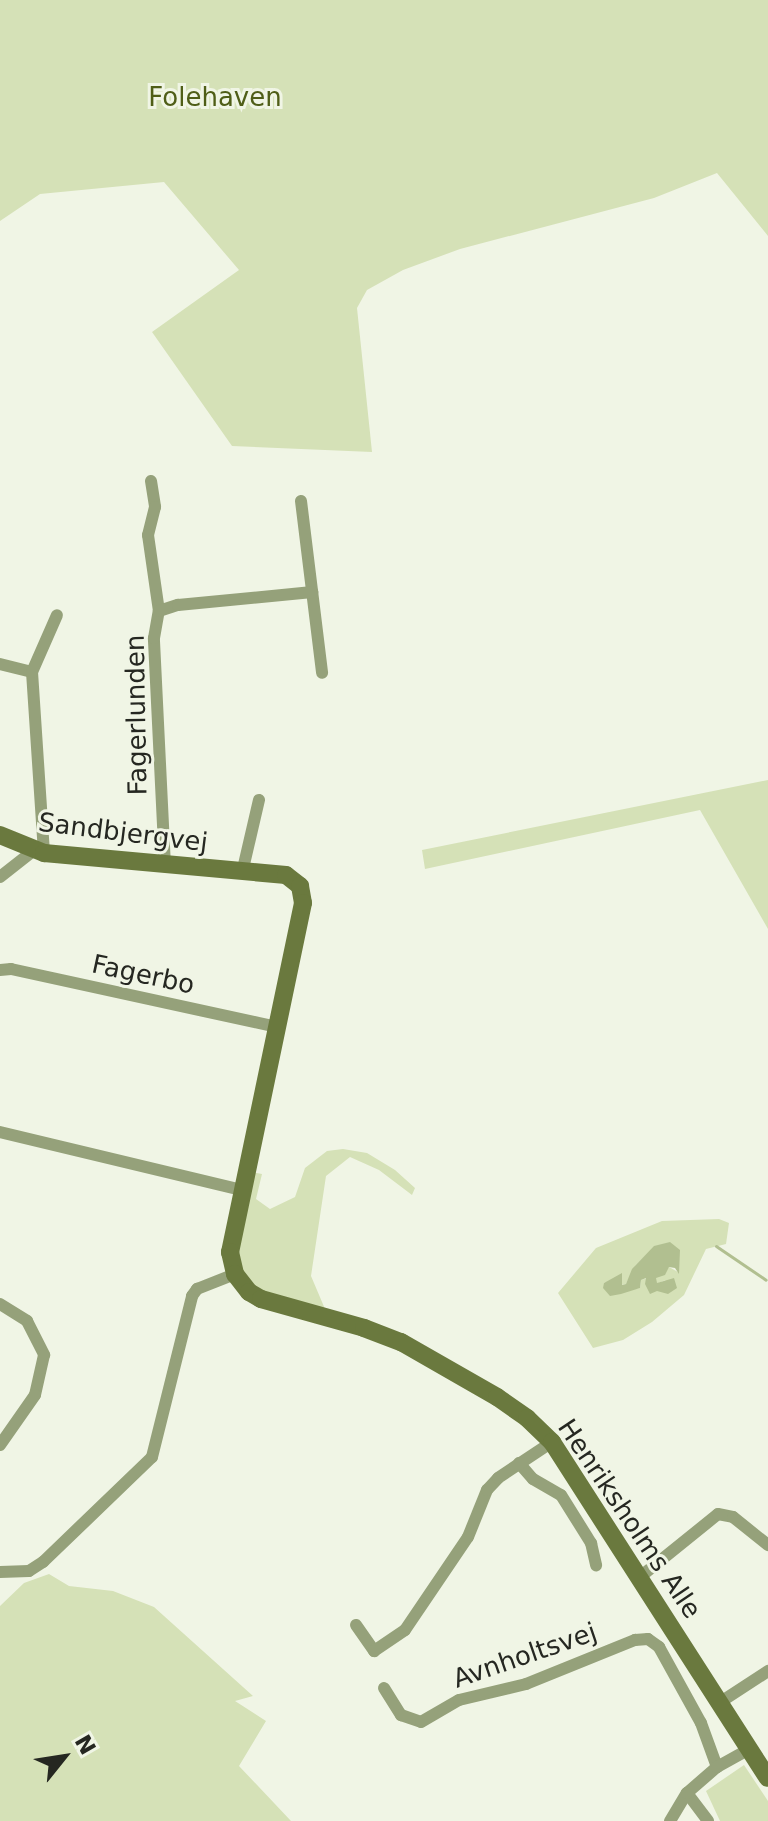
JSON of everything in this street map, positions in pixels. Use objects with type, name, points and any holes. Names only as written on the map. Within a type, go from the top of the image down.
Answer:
[{"type":"street","name":"Fagerlunden","points":[[151,481],[155,507],[148,535],[159,611],[154,638],[165,866]]},
{"type":"street","points":[[301,501],[322,673]]},
{"type":"street","name":"Fagerlunden","points":[[159,611],[178,605],[312,592]]},
{"type":"street","points":[[0,877],[38,852],[32,672],[57,615]]},
{"type":"street","points":[[0,664],[32,672]]},
{"type":"street","name":"Sandbjergvej","points":[[242,873],[259,800]]},
{"type":"street","name":"Sandbjergvej","points":[[0,835],[38,852],[286,875],[300,886],[303,903],[277,1027]]},
{"type":"street","name":"Fagerbo","points":[[0,970],[11,969],[277,1027]]},
{"type":"street","points":[[0,1572],[29,1571],[43,1562],[152,1457],[192,1296],[197,1289],[235,1274],[230,1252],[277,1027]]},
{"type":"street","points":[[0,1132],[241,1190]]},
{"type":"street","name":"Henriksholms Alle","points":[[235,1274],[249,1292],[261,1299],[364,1328],[430,1357],[497,1397],[552,1442],[768,1778]]},
{"type":"street","points":[[0,1304],[27,1321],[44,1355],[35,1395],[0,1445]]},
{"type":"street","points":[[356,1625],[374,1651],[405,1630],[468,1537],[487,1490],[519,1463],[552,1442]]},
{"type":"street","points":[[519,1463],[533,1479],[561,1495],[591,1543],[596,1565]]},
{"type":"street","points":[[640,1577],[718,1514],[733,1517],[768,1545]]},
{"type":"street","name":"Avnholtsvej","points":[[384,1688],[401,1715],[421,1722],[459,1700],[526,1684],[635,1640],[648,1639],[659,1647],[701,1723],[717,1767]]},
{"type":"street","points":[[719,1703],[768,1671]]},
{"type":"street","points":[[670,1821],[687,1793],[717,1767],[749,1749]]},
{"type":"street","points":[[687,1793],[708,1821]]},
{"type":"green space","name":"Folehaven","points":[[0,0],[768,0],[768,236],[717,173],[654,198],[460,249],[403,270],[367,290],[357,308],[372,452],[232,446],[152,332],[239,270],[164,182],[40,194],[0,221]]},
{"type":"green space","points":[[768,780],[768,929],[700,810],[425,869],[422,850]]},
{"type":"green space","points":[[343,1149],[367,1153],[395,1170],[415,1188],[412,1195],[379,1170],[350,1157],[326,1176],[311,1276],[325,1309],[267,1295],[250,1285],[237,1264],[237,1242],[252,1172],[262,1174],[256,1199],[270,1209],[295,1197],[305,1168],[327,1151]]},
{"type":"green space","points":[[719,1219],[729,1223],[726,1244],[706,1249],[684,1295],[652,1322],[623,1340],[593,1348],[558,1293],[596,1248],[662,1221]],"holes":[[[646,1255],[679,1265],[678,1272],[669,1267],[656,1277],[656,1284],[666,1280],[650,1293],[647,1278],[641,1280],[640,1288],[623,1291],[604,1283],[622,1277],[621,1285],[626,1284],[635,1266]]]},
{"type":"green space","points":[[49,1574],[69,1586],[113,1591],[154,1607],[253,1696],[235,1701],[266,1721],[239,1766],[291,1821],[0,1821],[0,1606],[24,1583]]},
{"type":"green space","points":[[744,1765],[768,1801],[768,1821],[720,1821],[706,1791]]},
{"type":"shaded area","points":[[670,1242],[680,1250],[679,1274],[675,1268],[669,1267],[665,1275],[656,1278],[657,1283],[674,1278],[677,1288],[668,1294],[657,1291],[650,1294],[645,1284],[646,1278],[641,1280],[640,1288],[621,1294],[610,1296],[603,1288],[604,1283],[622,1273],[622,1285],[626,1284],[632,1269],[654,1246]]},
{"type":"waterway","points":[[716,1246],[766,1280]]}]
